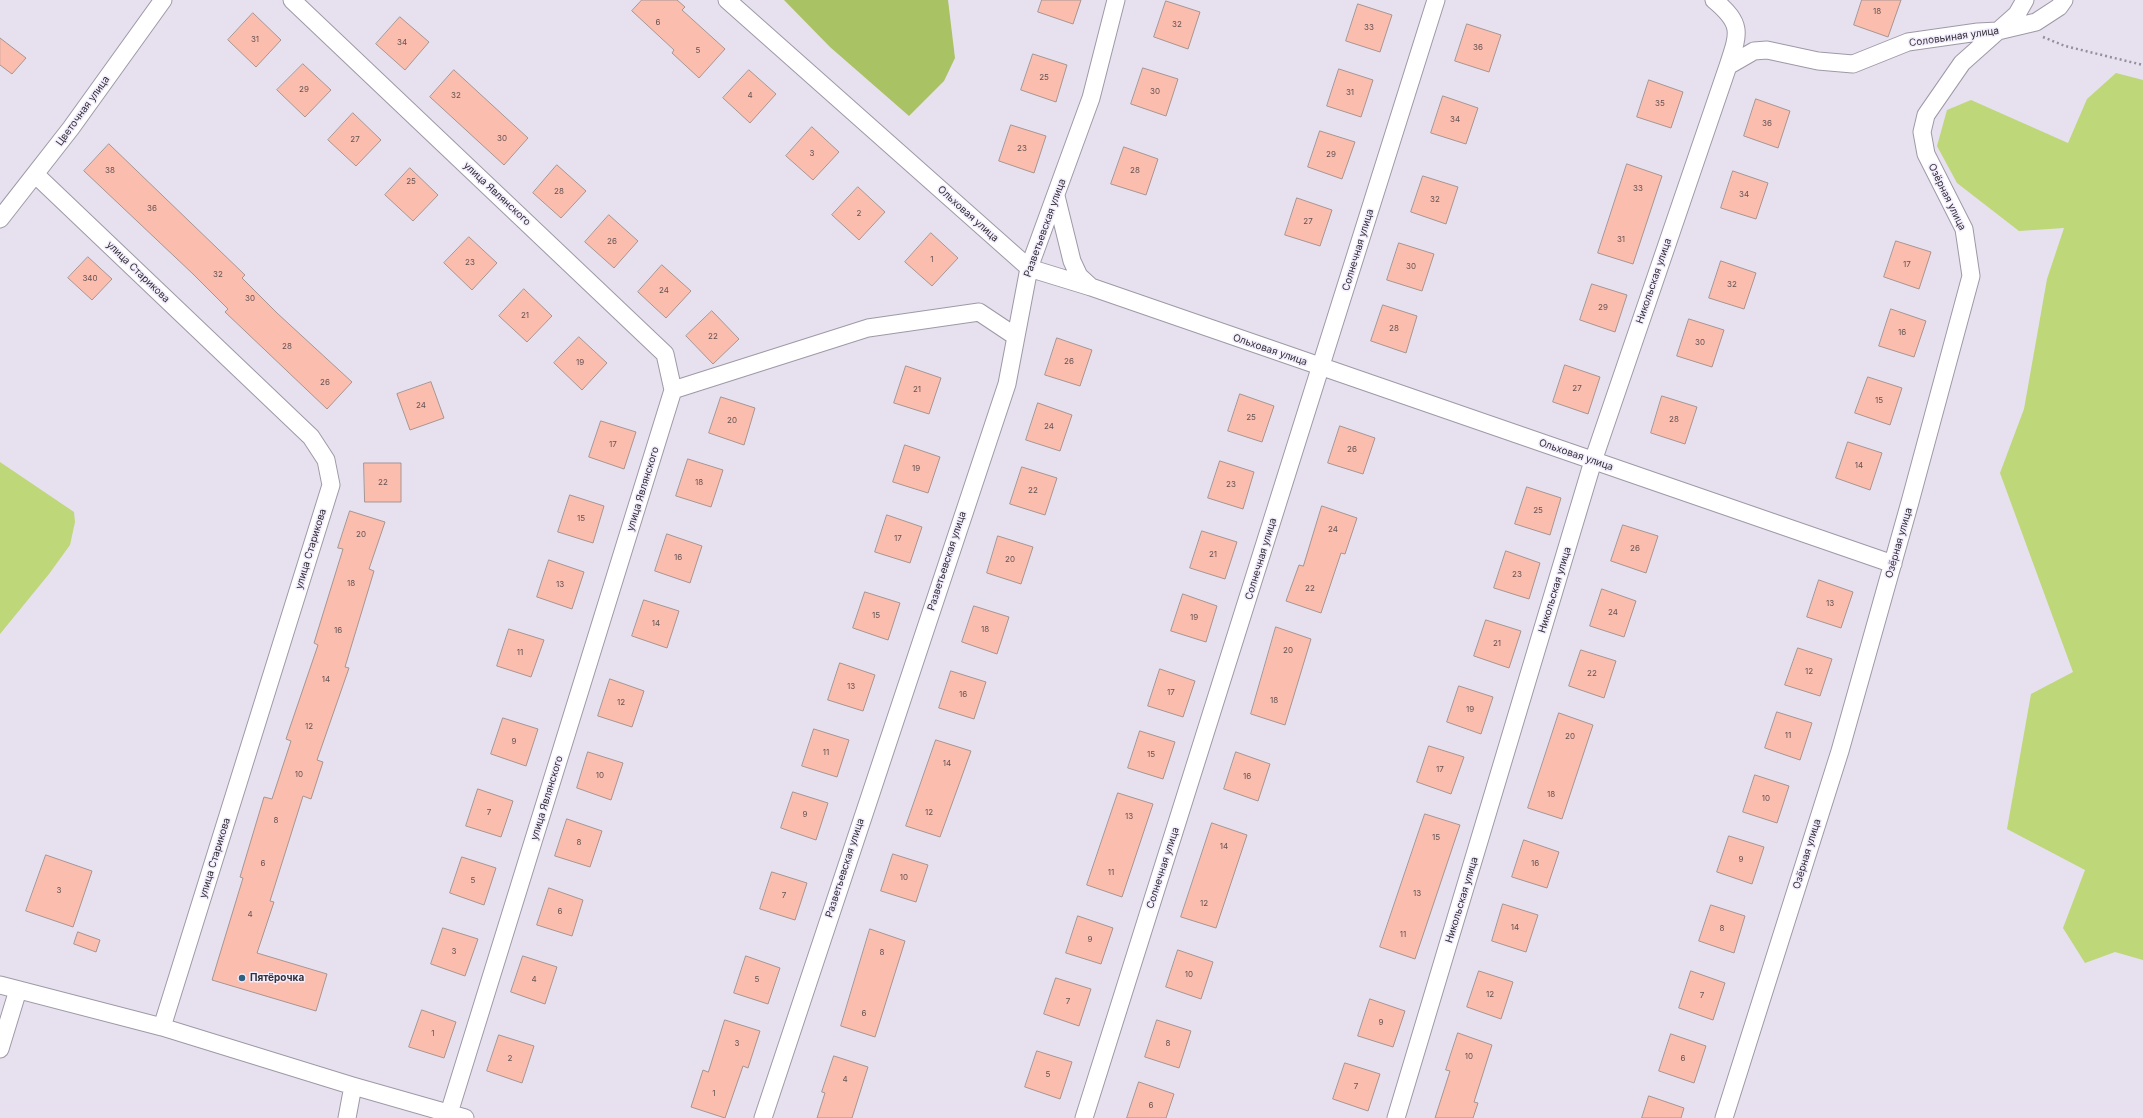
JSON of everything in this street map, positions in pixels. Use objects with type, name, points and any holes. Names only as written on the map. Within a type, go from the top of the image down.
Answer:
[{"type":"street","name":"Цветочная улица","points":[[0,219],[36,174],[163,0]]},
{"type":"street","name":"улица Являнского","points":[[292,0],[665,354],[673,390],[457,1116]]},
{"type":"street","name":"Ольховая улица","points":[[727,0],[1028,268],[1091,287],[1321,368],[1893,564]]},
{"type":"street","name":"Разветьевская улица","points":[[763,1118],[1007,384],[1028,268],[1056,196],[1091,98],[1116,0]]},
{"type":"street","name":"Солнечная улица","points":[[1084,1118],[1436,0]]},
{"type":"street","points":[[1714,0],[1726,10],[1735,24],[1738,38],[1728,66]]},
{"type":"street","name":"Озёрная улица","points":[[1724,1118],[1840,751],[1972,276],[1964,230],[1926,154],[1922,132],[1926,115],[1962,64],[2017,14],[2024,0]]},
{"type":"street","name":"Соловьиная улица","points":[[1728,66],[1754,51],[1767,50],[1818,61],[1853,64],[1908,42],[1998,30],[2036,22],[2059,7],[2064,0]]},
{"type":"street","name":"Никольская улица","points":[[1396,1118],[1593,461],[1728,66]]},
{"type":"street","name":"улица Старикова","points":[[36,174],[311,437],[326,460],[331,485],[162,1027]]},
{"type":"street","points":[[1056,196],[1072,261],[1079,276],[1091,287]]},
{"type":"street","points":[[673,390],[868,328],[979,312],[1015,336]]},
{"type":"street","points":[[0,985],[162,1027],[353,1086],[457,1116]]},
{"type":"street","points":[[0,1049],[18,990]]},
{"type":"street","points":[[346,1118],[353,1086]]},
{"type":"path","points":[[2018,26],[2065,46],[2143,65]]},
{"type":"green space","points":[[784,0],[948,0],[955,58],[944,81],[909,116],[830,47]]},
{"type":"green space","points":[[2116,73],[2143,80],[2143,960],[2115,952],[2085,963],[2063,928],[2085,870],[2007,829],[2031,694],[2073,672],[2000,473],[2024,409],[2047,279],[2064,228],[2019,231],[1957,183],[1937,146],[1947,110],[1971,100],[2068,143],[2087,99]]},
{"type":"green space","points":[[0,462],[74,512],[75,522],[70,545],[49,574],[0,634]]},
{"type":"building","points":[[642,0],[677,0],[685,7],[682,10],[725,49],[699,78],[672,53],[674,50],[632,11]]},
{"type":"building","points":[[1042,0],[1081,0],[1073,24],[1038,12]]},
{"type":"building","points":[[1862,0],[1901,0],[1888,37],[1854,25]]},
{"type":"building","points":[[1166,1],[1200,12],[1188,49],[1154,37]]},
{"type":"building","points":[[1358,4],[1392,15],[1380,52],[1346,41]]},
{"type":"building","points":[[253,13],[281,40],[256,67],[228,40]]},
{"type":"building","points":[[400,17],[429,42],[405,70],[376,44]]},
{"type":"building","points":[[1467,24],[1501,35],[1489,72],[1455,61]]},
{"type":"building","points":[[0,38],[26,58],[12,74],[0,65]]},
{"type":"building","points":[[1033,54],[1067,65],[1056,102],[1021,90]]},
{"type":"building","points":[[303,64],[331,90],[305,117],[277,90]]},
{"type":"building","points":[[1143,68],[1178,79],[1166,116],[1131,104]]},
{"type":"building","points":[[1339,69],[1373,80],[1361,117],[1327,106]]},
{"type":"building","points":[[454,70],[528,138],[504,165],[430,97]]},
{"type":"building","points":[[749,70],[776,94],[750,123],[723,98]]},
{"type":"building","points":[[1649,80],[1683,92],[1671,128],[1637,117]]},
{"type":"building","points":[[1443,96],[1478,108],[1466,144],[1431,133]]},
{"type":"building","points":[[1756,99],[1790,111],[1778,148],[1744,136]]},
{"type":"building","points":[[353,113],[381,140],[356,166],[328,140]]},
{"type":"building","points":[[1011,125],[1046,136],[1034,173],[999,161]]},
{"type":"building","points":[[812,127],[839,152],[813,180],[786,156]]},
{"type":"building","points":[[1320,131],[1355,142],[1342,179],[1308,167]]},
{"type":"building","points":[[109,144],[245,275],[242,278],[277,313],[352,382],[327,409],[225,312],[228,309],[193,274],[84,171]]},
{"type":"building","points":[[1124,147],[1158,159],[1146,195],[1111,184]]},
{"type":"building","points":[[1627,164],[1662,176],[1633,264],[1598,253]]},
{"type":"building","points":[[557,165],[586,191],[561,218],[533,193]]},
{"type":"building","points":[[410,168],[438,195],[413,221],[385,195]]},
{"type":"building","points":[[1733,171],[1768,183],[1756,219],[1721,208]]},
{"type":"building","points":[[1423,176],[1458,187],[1446,224],[1411,212]]},
{"type":"building","points":[[858,187],[885,212],[859,240],[832,215]]},
{"type":"building","points":[[1297,198],[1332,210],[1320,246],[1285,235]]},
{"type":"building","points":[[609,215],[638,241],[614,268],[585,242]]},
{"type":"building","points":[[931,233],[958,258],[932,286],[905,262]]},
{"type":"building","points":[[469,237],[497,263],[472,290],[444,263]]},
{"type":"building","points":[[1896,241],[1931,252],[1919,289],[1884,277]]},
{"type":"building","points":[[1399,243],[1434,254],[1422,291],[1387,280]]},
{"type":"building","points":[[88,257],[112,279],[92,300],[68,278]]},
{"type":"building","points":[[1721,261],[1756,273],[1744,309],[1709,298]]},
{"type":"building","points":[[662,265],[691,291],[666,318],[638,292]]},
{"type":"building","points":[[1592,284],[1627,295],[1615,332],[1580,320]]},
{"type":"building","points":[[524,289],[552,316],[527,342],[499,316]]},
{"type":"building","points":[[1383,305],[1417,316],[1406,353],[1371,341]]},
{"type":"building","points":[[1891,309],[1926,321],[1914,357],[1879,346]]},
{"type":"building","points":[[712,311],[739,339],[713,364],[686,336]]},
{"type":"building","points":[[1689,319],[1724,330],[1712,367],[1677,356]]},
{"type":"building","points":[[579,337],[607,363],[582,390],[554,363]]},
{"type":"building","points":[[1057,338],[1092,350],[1080,386],[1045,375]]},
{"type":"building","points":[[1565,365],[1600,377],[1588,414],[1553,402]]},
{"type":"building","points":[[906,366],[941,378],[929,414],[894,403]]},
{"type":"building","points":[[1868,377],[1902,388],[1890,425],[1855,413]]},
{"type":"building","points":[[431,382],[444,418],[410,430],[397,394]]},
{"type":"building","points":[[1240,394],[1274,406],[1262,442],[1228,431]]},
{"type":"building","points":[[1662,396],[1697,407],[1685,444],[1651,433]]},
{"type":"building","points":[[721,397],[755,408],[744,445],[709,433]]},
{"type":"building","points":[[1038,403],[1072,415],[1060,451],[1026,440]]},
{"type":"building","points":[[601,421],[636,432],[624,469],[589,457]]},
{"type":"building","points":[[1340,426],[1375,438],[1363,474],[1328,463]]},
{"type":"building","points":[[1848,442],[1882,453],[1870,490],[1836,478]]},
{"type":"building","points":[[905,445],[940,457],[928,493],[893,482]]},
{"type":"building","points":[[688,459],[723,470],[711,507],[676,496]]},
{"type":"building","points":[[1220,461],[1254,472],[1243,509],[1208,498]]},
{"type":"building","points":[[364,463],[401,463],[401,502],[365,502]]},
{"type":"building","points":[[1022,467],[1057,478],[1045,515],[1010,504]]},
{"type":"building","points":[[1527,487],[1561,498],[1550,535],[1515,524]]},
{"type":"building","points":[[570,495],[604,506],[593,543],[558,532]]},
{"type":"building","points":[[1322,506],[1357,518],[1345,554],[1341,553],[1321,613],[1286,601],[1299,565],[1303,566]]},
{"type":"building","points":[[350,511],[385,522],[369,569],[374,571],[345,667],[349,668],[317,760],[323,762],[311,799],[303,796],[270,901],[274,902],[257,953],[327,974],[316,1011],[212,980],[243,878],[240,877],[264,797],[272,799],[291,741],[286,739],[318,645],[314,643],[343,549],[338,548]]},
{"type":"building","points":[[887,515],[922,527],[910,563],[875,552]]},
{"type":"building","points":[[1623,525],[1658,536],[1646,573],[1611,561]]},
{"type":"building","points":[[1202,531],[1237,542],[1225,579],[1190,568]]},
{"type":"building","points":[[667,534],[702,546],[690,583],[655,571]]},
{"type":"building","points":[[998,536],[1033,547],[1021,584],[987,573]]},
{"type":"building","points":[[1506,551],[1540,563],[1529,599],[1494,588]]},
{"type":"building","points":[[549,560],[584,572],[572,609],[537,597]]},
{"type":"building","points":[[1819,580],[1853,592],[1841,628],[1807,617]]},
{"type":"building","points":[[1602,589],[1636,601],[1624,637],[1590,626]]},
{"type":"building","points":[[865,592],[900,603],[888,640],[853,628]]},
{"type":"building","points":[[1183,594],[1217,606],[1206,642],[1171,631]]},
{"type":"building","points":[[644,600],[679,611],[667,648],[632,636]]},
{"type":"building","points":[[974,606],[1009,617],[997,654],[962,642]]},
{"type":"building","points":[[1486,620],[1521,631],[1509,668],[1474,656]]},
{"type":"building","points":[[1276,627],[1311,639],[1285,725],[1251,714]]},
{"type":"building","points":[[509,629],[544,640],[531,677],[497,666]]},
{"type":"building","points":[[1798,648],[1832,659],[1820,696],[1785,685]]},
{"type":"building","points":[[1581,650],[1616,661],[1604,698],[1569,686]]},
{"type":"building","points":[[840,663],[875,675],[863,711],[828,700]]},
{"type":"building","points":[[1160,669],[1195,681],[1183,717],[1148,706]]},
{"type":"building","points":[[951,671],[986,682],[974,719],[939,708]]},
{"type":"building","points":[[610,679],[644,691],[632,727],[598,716]]},
{"type":"building","points":[[1459,686],[1493,697],[1481,734],[1447,722]]},
{"type":"building","points":[[1777,712],[1812,723],[1800,760],[1765,748]]},
{"type":"building","points":[[1559,713],[1593,725],[1562,819],[1528,808]]},
{"type":"building","points":[[503,718],[538,729],[526,766],[491,754]]},
{"type":"building","points":[[814,729],[849,740],[837,777],[802,766]]},
{"type":"building","points":[[1140,731],[1175,742],[1163,779],[1128,768]]},
{"type":"building","points":[[936,740],[971,751],[940,837],[906,826]]},
{"type":"building","points":[[1429,746],[1464,757],[1451,794],[1417,782]]},
{"type":"building","points":[[588,752],[623,763],[611,800],[577,788]]},
{"type":"building","points":[[1236,752],[1270,764],[1258,801],[1224,789]]},
{"type":"building","points":[[1755,775],[1789,786],[1777,823],[1743,812]]},
{"type":"building","points":[[478,789],[513,801],[501,837],[466,826]]},
{"type":"building","points":[[793,792],[828,803],[816,840],[781,828]]},
{"type":"building","points":[[1118,793],[1153,804],[1122,897],[1087,885]]},
{"type":"building","points":[[1425,814],[1460,825],[1415,959],[1380,947]]},
{"type":"building","points":[[567,819],[602,831],[590,867],[555,856]]},
{"type":"building","points":[[1212,823],[1247,835],[1216,928],[1181,917]]},
{"type":"building","points":[[1729,836],[1764,847],[1752,884],[1717,872]]},
{"type":"building","points":[[1524,840],[1559,852],[1547,888],[1512,877]]},
{"type":"building","points":[[893,854],[928,865],[916,902],[881,891]]},
{"type":"building","points":[[46,855],[92,871],[73,927],[26,911]]},
{"type":"building","points":[[462,857],[496,868],[484,905],[450,893]]},
{"type":"building","points":[[772,872],[807,883],[795,920],[760,909]]},
{"type":"building","points":[[549,888],[583,900],[572,936],[537,925]]},
{"type":"building","points":[[1503,904],[1538,915],[1526,952],[1492,941]]},
{"type":"building","points":[[1711,905],[1745,916],[1734,953],[1699,941]]},
{"type":"building","points":[[1078,916],[1113,928],[1101,964],[1066,953]]},
{"type":"building","points":[[443,928],[478,939],[465,976],[431,964]]},
{"type":"building","points":[[870,929],[905,941],[875,1037],[841,1026]]},
{"type":"building","points":[[78,932],[100,940],[96,952],[74,944]]},
{"type":"building","points":[[1178,950],[1213,962],[1201,999],[1166,987]]},
{"type":"building","points":[[523,956],[557,967],[545,1004],[511,992]]},
{"type":"building","points":[[746,956],[780,968],[768,1004],[734,993]]},
{"type":"building","points":[[1479,971],[1513,982],[1501,1019],[1467,1007]]},
{"type":"building","points":[[1691,971],[1725,983],[1713,1020],[1679,1008]]},
{"type":"building","points":[[1056,978],[1091,989],[1079,1026],[1044,1014]]},
{"type":"building","points":[[1370,999],[1405,1011],[1393,1047],[1358,1036]]},
{"type":"building","points":[[422,1010],[456,1022],[444,1058],[409,1047]]},
{"type":"building","points":[[725,1020],[760,1031],[748,1068],[743,1066],[725,1118],[691,1107],[703,1070],[708,1072]]},
{"type":"building","points":[[1157,1020],[1191,1031],[1179,1068],[1145,1057]]},
{"type":"building","points":[[1458,1033],[1492,1045],[1474,1102],[1478,1103],[1473,1118],[1435,1118],[1450,1071],[1446,1070]]},
{"type":"building","points":[[1671,1034],[1706,1046],[1694,1083],[1659,1071]]},
{"type":"building","points":[[499,1035],[534,1046],[522,1083],[487,1071]]},
{"type":"building","points":[[1037,1051],[1072,1062],[1060,1099],[1025,1087]]},
{"type":"building","points":[[834,1056],[868,1067],[852,1118],[817,1118],[825,1093],[822,1092]]},
{"type":"building","points":[[1345,1063],[1380,1074],[1368,1111],[1333,1099]]},
{"type":"building","points":[[1139,1082],[1174,1094],[1166,1118],[1127,1118]]},
{"type":"building","points":[[1649,1096],[1684,1108],[1681,1118],[1642,1118]]},
{"type":"place","name":"Пятёрочка","points":[[242,978]]}]
